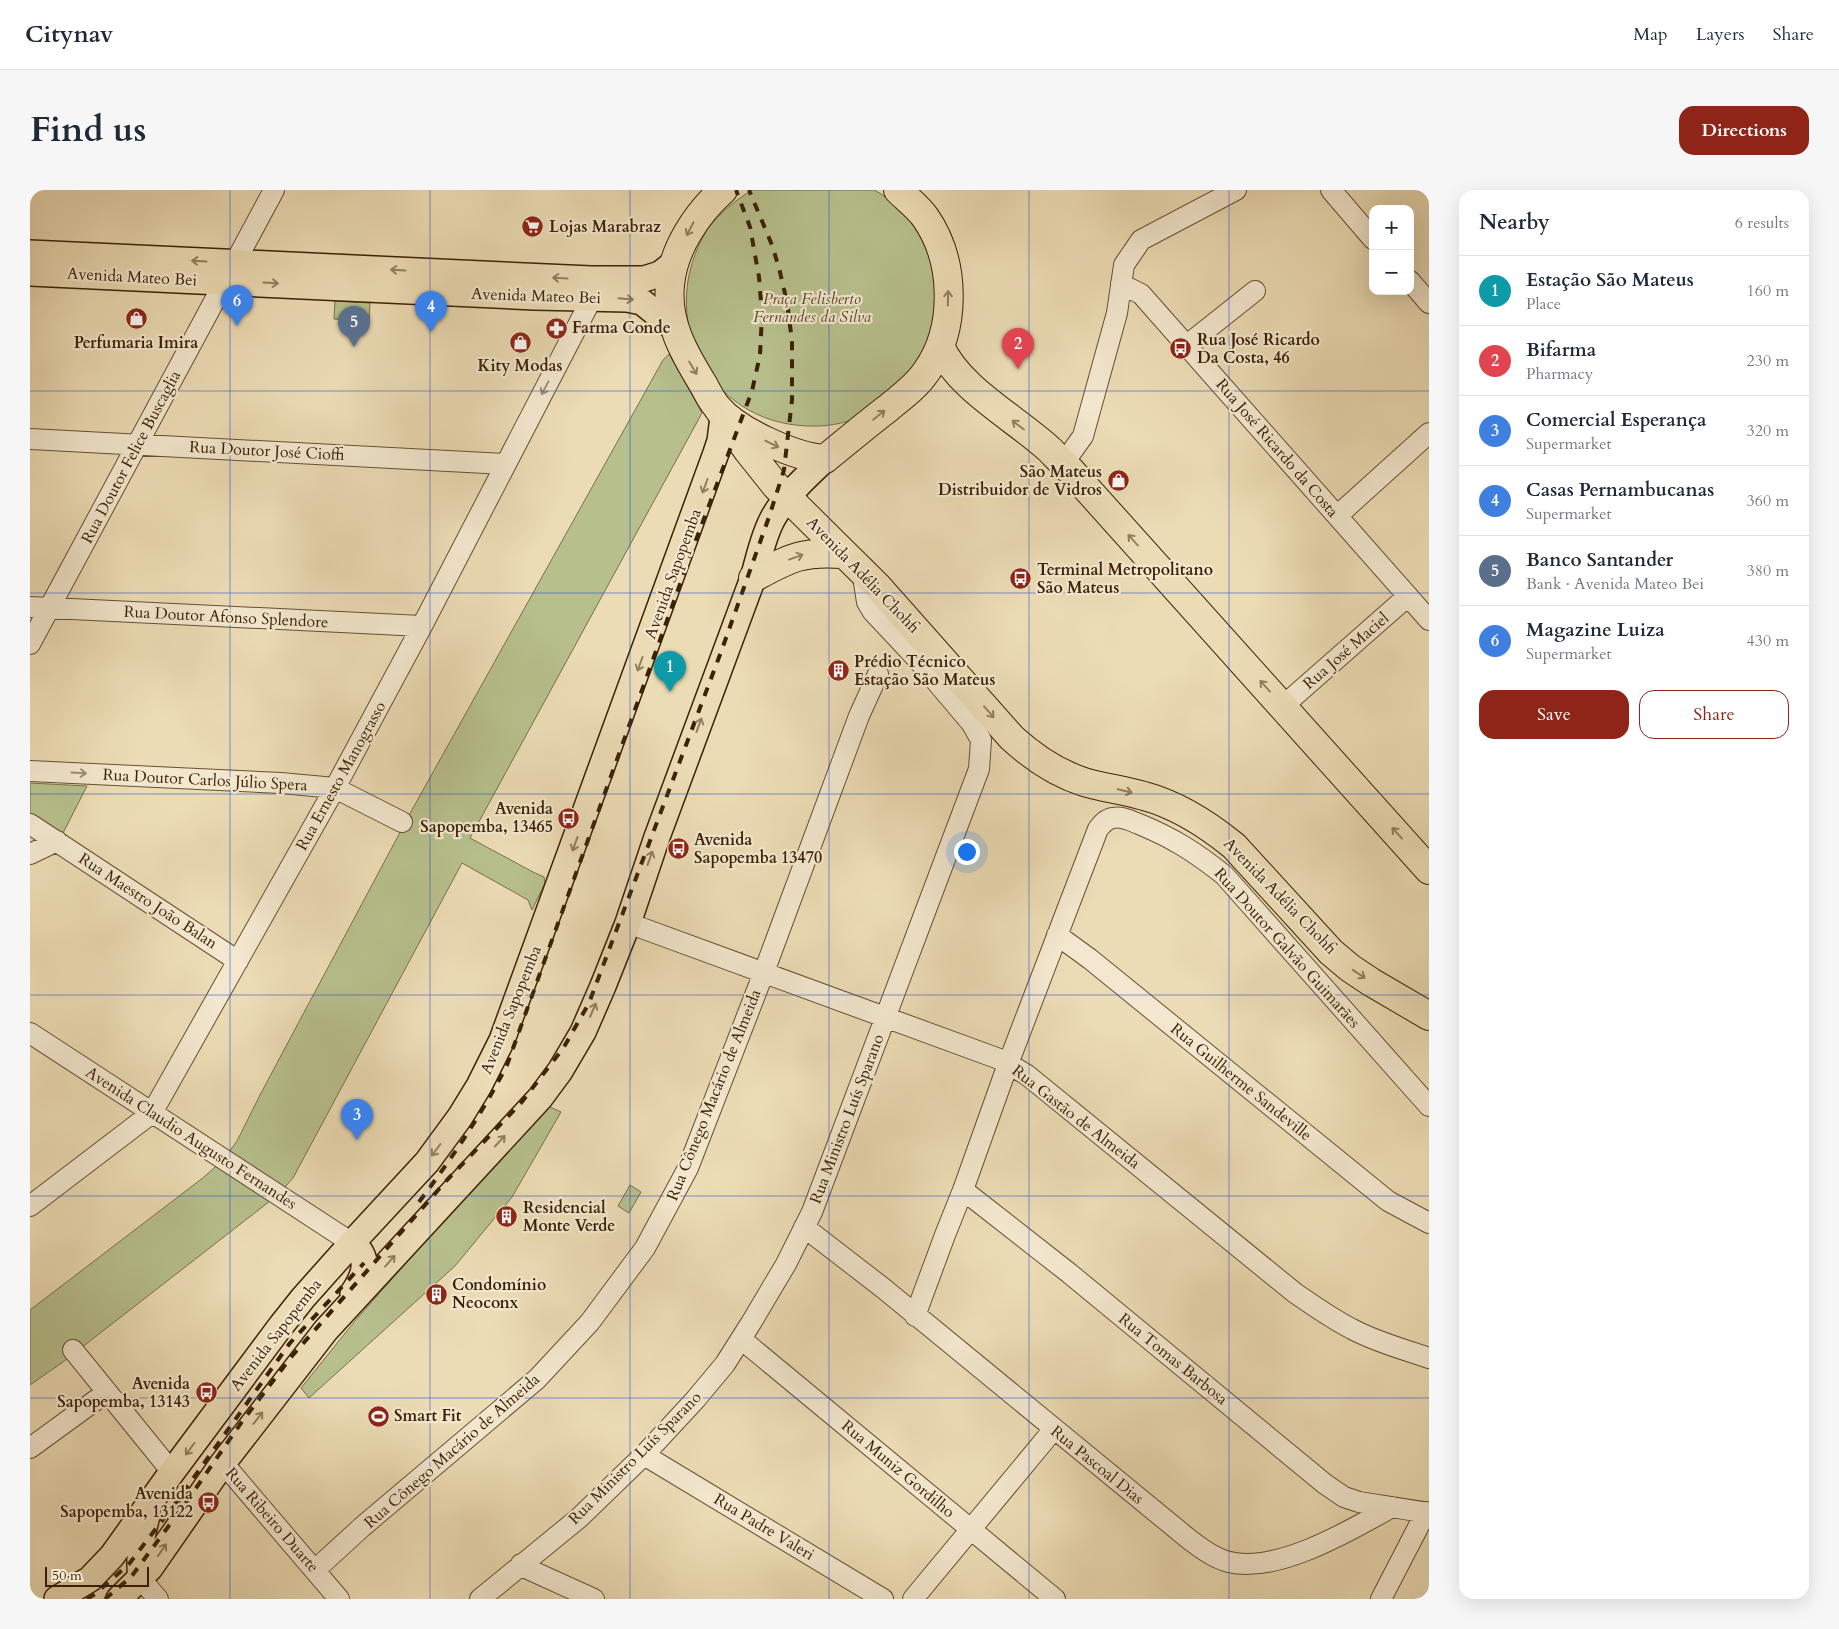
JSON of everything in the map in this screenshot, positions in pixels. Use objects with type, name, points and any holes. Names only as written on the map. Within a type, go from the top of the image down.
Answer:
[{"type":"highway","points":[[716,193],[695,221],[674,263],[669,298],[673,328],[690,364],[720,412],[774,445],[800,455],[825,459],[908,391],[925,374],[940,346],[949,300],[948,277],[943,254],[934,233],[908,194]]},
{"type":"highway","points":[[940,346],[944,357],[957,373],[1002,413],[1049,449],[1063,464],[1429,870]]},
{"type":"highway","name":"Avenida Adélia Chohfi","points":[[720,412],[762,469],[788,498],[891,601],[1012,738],[1030,754],[1054,770],[1084,782],[1146,796],[1186,812],[1218,832],[1252,864],[1331,952],[1370,982],[1429,1016]]},
{"type":"highway","points":[[753,578],[801,554],[820,552],[853,562]]},
{"type":"main road","name":"Avenida Mateo Bei","points":[[30,253],[534,297],[627,299],[642,302],[660,315],[673,328]]},
{"type":"main road","name":"Avenida Mateo Bei","points":[[30,273],[231,272],[644,279],[660,274],[674,263]]},
{"type":"main road","name":"Avenida Sapopemba","points":[[57,1599],[90,1579],[112,1556],[172,1472],[303,1298],[428,1162],[479,1086],[502,1040],[711,470],[720,441],[720,412]]},
{"type":"main road","points":[[333,1323],[540,1098],[555,1078],[583,1032],[628,922],[773,518],[788,498],[825,459]]},
{"type":"main road","points":[[119,1599],[150,1568],[223,1463],[333,1323],[356,1289],[365,1262],[362,1252],[352,1243]]},
{"type":"main road","points":[[223,1463],[220,1437],[223,1418],[230,1400],[250,1368]]},
{"type":"main road","points":[[141,1579],[142,1532],[155,1497]]},
{"type":"main road","points":[[105,1564],[125,1568],[141,1579]]},
{"type":"street","name":"Rua Doutor Felice Buscaglia","points":[[30,644],[40,607],[139,444],[274,190]]},
{"type":"street","points":[[1063,464],[1083,436],[1116,313],[1124,265],[1141,240],[1236,190]]},
{"type":"street","points":[[1331,190],[1369,234]]},
{"type":"street","name":"Rua José Ricardo da Costa","points":[[1121,284],[1141,294],[1429,620]]},
{"type":"street","points":[[1414,286],[1429,303]]},
{"type":"street","points":[[1187,346],[1255,291]]},
{"type":"street","name":"Rua Ernesto Manograsso","points":[[30,1206],[152,1113],[335,788],[422,626],[592,298]]},
{"type":"street","points":[[1337,516],[1429,433]]},
{"type":"street","name":"Rua Doutor José Cioffi","points":[[30,439],[505,464]]},
{"type":"street","name":"Rua Ministro Luís Sparano","points":[[480,1599],[579,1518],[644,1455],[696,1400],[725,1364],[741,1339],[786,1264],[812,1212],[979,769],[981,740],[972,724],[918,660],[873,612],[867,602],[853,562]]},
{"type":"street","name":"Rua José Maciel","points":[[1283,706],[1408,596]]},
{"type":"street","name":"Rua Doutor Afonso Splendore","points":[[40,607],[422,626]]},
{"type":"street","name":"Rua Cônego Macário de Almeida","points":[[315,1570],[362,1527],[537,1379],[590,1322],[645,1248],[688,1168],[764,972],[859,716],[878,674]]},
{"type":"street","name":"Rua Doutor Carlos Júlio Spera","points":[[30,771],[281,783],[335,788],[402,822]]},
{"type":"street","name":"Rua Doutor Galvão Guimarães","points":[[1057,935],[1102,823],[1111,818],[1127,820],[1162,834],[1191,850],[1224,875],[1429,1106]]},
{"type":"street","name":"Rua Maestro João Balan","points":[[30,824],[238,961]]},
{"type":"street","points":[[30,854],[57,841]]},
{"type":"street","name":"Rua Gastão de Almeida","points":[[628,922],[1002,1060],[1027,1075],[1295,1293],[1353,1330],[1429,1358]]},
{"type":"street","points":[[915,1316],[1057,935]]},
{"type":"street","name":"Rua Guilherme Sandeville","points":[[1057,935],[1090,959],[1388,1201],[1429,1223]]},
{"type":"street","name":"Avenida Claudio Augusto Fernandes","points":[[30,1033],[352,1243]]},
{"type":"street","name":"Rua Tomas Barbosa","points":[[963,1190],[1069,1274],[1325,1484],[1344,1497],[1392,1507]]},
{"type":"street","name":"Rua Pascoal Dias","points":[[804,1227],[883,1288],[1190,1540],[1213,1556],[1230,1562],[1249,1565],[1286,1558],[1343,1534],[1392,1507]]},
{"type":"street","name":"Rua Muniz Gordilho","points":[[741,1339],[1055,1599]]},
{"type":"street","points":[[73,1350],[172,1472]]},
{"type":"street","points":[[30,1448],[107,1392]]},
{"type":"street","points":[[913,1599],[1054,1429]]},
{"type":"street","name":"Rua Padre Valeri","points":[[644,1455],[884,1599]]},
{"type":"street","name":"Rua Ribeiro Duarte","points":[[223,1463],[339,1599]]},
{"type":"street","points":[[1381,1599],[1427,1513],[1392,1507]]},
{"type":"street","points":[[521,1564],[530,1570],[594,1599]]},
{"type":"street","points":[[141,1579],[158,1599]]},
{"type":"green space","name":"Praça Felisberto Fernandes da Silva","points":[[752,190],[874,190],[902,211],[923,240],[932,261],[935,275],[937,312],[931,338],[918,368],[882,404],[867,414],[842,423],[825,426],[807,426],[772,420],[741,406],[717,385],[700,358],[689,328],[686,296],[692,263],[711,224],[740,198]]},
{"type":"green space","points":[[335,301],[370,303],[369,321],[334,319]]},
{"type":"green space","points":[[669,354],[702,413],[470,838],[544,877],[545,883],[532,910],[528,900],[462,863],[293,1178],[279,1194],[63,1362],[30,1385],[30,1310],[204,1177],[224,1159],[237,1141],[413,808],[663,360]]},
{"type":"green space","points":[[30,783],[87,786],[61,837],[30,817]]},
{"type":"green space","points":[[550,1107],[561,1112],[512,1197],[455,1266],[309,1398],[301,1388],[354,1322],[511,1144]]},
{"type":"green space","points":[[630,1185],[641,1192],[629,1213],[618,1206]]},
{"type":"railway","points":[[419,1202],[466,1135],[507,1065],[696,540],[752,391],[760,355],[762,315],[759,277],[750,227],[736,190]]},
{"type":"railway","points":[[105,1599],[131,1577],[185,1504],[241,1423],[292,1356],[447,1180],[521,1103],[564,1047],[589,1003],[721,652],[784,470],[792,400],[792,341],[787,302],[779,268],[772,245],[749,190]]},
{"type":"railway","points":[[87,1599],[129,1564],[177,1501],[290,1343],[364,1263]]},
{"type":"place","name":"Lojas Marabraz","points":[[533,227]]},
{"type":"place","name":"Perfumaria Imira","points":[[136,319]]},
{"type":"place","name":"Magazine Luiza","points":[[237,326]]},
{"type":"place","name":"Farma Conde","points":[[556,328]]},
{"type":"place","name":"Casas Pernambucanas","points":[[431,332]]},
{"type":"place","name":"Kity Modas","points":[[520,342]]},
{"type":"place","name":"Banco Santander","points":[[354,347]]},
{"type":"place","name":"Rua José Ricardo Da Costa, 46","points":[[1181,349]]},
{"type":"place","name":"Bifarma","points":[[1018,369]]},
{"type":"place","name":"São Mateus Distribuidor de Vidros","points":[[1118,481]]},
{"type":"place","name":"Terminal Metropolitano São Mateus","points":[[1021,579]]},
{"type":"place","name":"Prédio Técnico Estação São Mateus","points":[[838,671]]},
{"type":"place","name":"Estação São Mateus","points":[[670,692]]},
{"type":"place","name":"Avenida Sapopemba, 13465","points":[[569,818]]},
{"type":"place","name":"Avenida Sapopemba 13470","points":[[678,849]]},
{"type":"place","name":"Comercial Esperança","points":[[357,1140]]},
{"type":"place","name":"Residencial Monte Verde","points":[[507,1217]]},
{"type":"place","name":"Condomínio Neoconx","points":[[436,1294]]},
{"type":"place","name":"Avenida Sapopemba, 13143","points":[[206,1393]]},
{"type":"place","name":"Smart Fit","points":[[378,1416]]},
{"type":"place","name":"Avenida Sapopemba, 13122","points":[[209,1503]]}]
